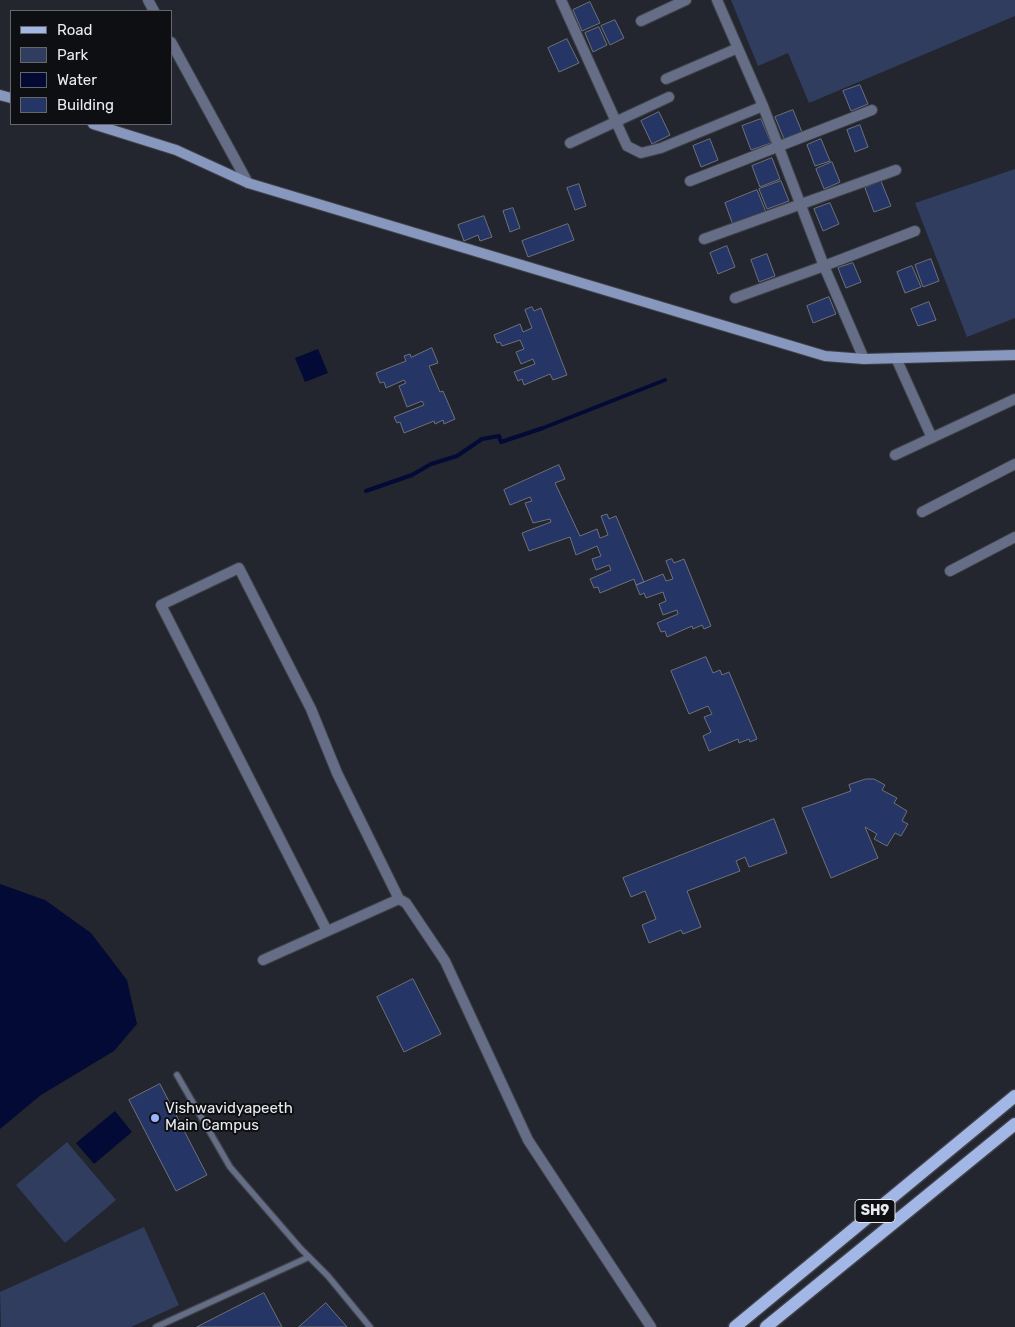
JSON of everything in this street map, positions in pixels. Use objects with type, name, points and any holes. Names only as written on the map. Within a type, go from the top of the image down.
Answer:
[{"type":"main road","points":[[96,125],[176,150],[248,183],[825,356],[864,359],[1015,355]]},
{"type":"main road","name":"SH9","points":[[740,1325],[1015,1096]]},
{"type":"main road","name":"SH9","points":[[766,1327],[1015,1124]]},
{"type":"street","points":[[561,0],[627,146],[641,153],[661,148],[763,106]]},
{"type":"street","points":[[641,21],[686,0]]},
{"type":"street","points":[[717,0],[763,106],[824,266],[864,359]]},
{"type":"street","points":[[172,44],[248,183]]},
{"type":"street","points":[[666,79],[738,48]]},
{"type":"street","points":[[570,143],[669,97]]},
{"type":"street","points":[[690,181],[872,110]]},
{"type":"street","points":[[704,239],[896,170]]},
{"type":"street","points":[[735,298],[915,231]]},
{"type":"street","points":[[896,358],[932,438]]},
{"type":"street","points":[[895,455],[1015,399]]},
{"type":"street","points":[[922,512],[1015,464]]},
{"type":"street","points":[[950,571],[1015,537]]},
{"type":"street","points":[[327,931],[161,605],[239,568],[311,709],[337,773],[399,899],[406,903],[444,961],[528,1140],[650,1327]]},
{"type":"street","points":[[263,960],[399,899]]},
{"type":"lane","points":[[177,1075],[230,1167],[328,1276],[370,1327]]},
{"type":"lane","points":[[156,1327],[309,1257]]},
{"type":"green space","points":[[731,0],[1015,0],[1015,16],[809,103],[788,53],[758,66]]},
{"type":"green space","points":[[1015,169],[1015,318],[967,337],[915,203]]},
{"type":"green space","points":[[67,1142],[116,1200],[65,1243],[16,1185]]},
{"type":"green space","points":[[144,1227],[179,1305],[131,1327],[1,1327],[0,1292]]},
{"type":"water","points":[[318,349],[328,373],[305,382],[295,358]]},
{"type":"water","points":[[0,884],[45,900],[91,933],[127,980],[137,1024],[114,1051],[41,1095],[0,1129]]},
{"type":"water","points":[[115,1111],[132,1132],[94,1164],[76,1143]]},
{"type":"building","points":[[590,2],[600,23],[582,31],[573,10]]},
{"type":"building","points":[[615,20],[624,38],[610,45],[601,26]]},
{"type":"building","points":[[599,27],[607,45],[593,52],[585,33]]},
{"type":"building","points":[[567,39],[579,63],[559,72],[548,48]]},
{"type":"building","points":[[860,85],[868,104],[851,111],[843,91]]},
{"type":"building","points":[[793,110],[802,132],[784,139],[775,117]]},
{"type":"building","points":[[659,112],[670,135],[652,144],[641,121]]},
{"type":"building","points":[[761,119],[771,143],[751,150],[742,126]]},
{"type":"building","points":[[860,125],[868,147],[855,152],[847,130]]},
{"type":"building","points":[[710,139],[718,160],[701,167],[693,146]]},
{"type":"building","points":[[821,139],[830,161],[815,166],[807,145]]},
{"type":"building","points":[[772,158],[780,179],[760,187],[752,166]]},
{"type":"building","points":[[832,162],[840,182],[824,189],[816,169]]},
{"type":"building","points":[[781,181],[789,201],[767,209],[759,189]]},
{"type":"building","points":[[881,181],[891,206],[874,212],[865,188]]},
{"type":"building","points":[[579,184],[586,206],[575,210],[567,188]]},
{"type":"building","points":[[757,190],[766,212],[733,225],[725,203]]},
{"type":"building","points":[[830,203],[839,224],[823,231],[814,209]]},
{"type":"building","points":[[513,208],[520,228],[510,232],[503,211]]},
{"type":"building","points":[[484,216],[492,237],[480,241],[478,235],[464,241],[458,225]]},
{"type":"building","points":[[568,224],[574,240],[528,257],[522,241]]},
{"type":"building","points":[[727,246],[735,267],[718,274],[710,253]]},
{"type":"building","points":[[767,254],[775,276],[759,282],[751,260]]},
{"type":"building","points":[[931,259],[939,281],[923,287],[915,265]]},
{"type":"building","points":[[853,263],[861,282],[846,288],[838,268]]},
{"type":"building","points":[[912,266],[921,287],[905,293],[897,272]]},
{"type":"building","points":[[829,297],[836,314],[813,323],[807,306]]},
{"type":"building","points":[[929,302],[936,320],[918,326],[911,309]]},
{"type":"building","points":[[532,307],[534,311],[541,308],[567,375],[553,380],[550,374],[524,385],[522,379],[518,381],[514,372],[535,364],[533,359],[521,364],[516,352],[524,349],[520,340],[502,346],[500,342],[497,343],[494,335],[520,324],[523,332],[532,328],[525,310]]},
{"type":"building","points":[[432,348],[438,363],[429,366],[440,392],[443,391],[455,419],[444,424],[443,420],[435,424],[434,421],[404,433],[400,422],[397,423],[394,417],[424,405],[422,401],[407,407],[399,386],[406,383],[404,380],[386,388],[384,382],[380,383],[376,373],[406,361],[404,356],[410,354],[411,357]]},
{"type":"building","points":[[559,465],[565,479],[555,483],[580,536],[597,529],[600,538],[608,535],[601,516],[607,514],[609,519],[616,516],[644,582],[636,585],[634,579],[600,593],[598,587],[594,588],[590,579],[611,570],[609,565],[596,570],[592,559],[601,556],[597,546],[576,555],[570,537],[529,551],[522,533],[551,522],[550,519],[533,523],[525,503],[532,501],[530,497],[510,505],[504,490]]},
{"type":"building","points":[[672,559],[674,563],[684,559],[711,626],[704,629],[702,625],[693,629],[692,626],[667,637],[665,631],[661,632],[657,623],[678,614],[677,610],[663,615],[659,604],[666,601],[663,592],[646,598],[644,593],[640,595],[636,585],[663,574],[666,581],[673,579],[666,561]]},
{"type":"building","points":[[706,657],[713,673],[720,670],[722,675],[729,672],[757,739],[750,742],[749,739],[739,743],[738,739],[709,751],[703,736],[711,732],[704,717],[712,714],[708,706],[689,714],[671,671]]},
{"type":"building","points":[[866,779],[874,779],[885,785],[882,790],[897,798],[894,803],[907,811],[902,821],[908,824],[901,836],[895,833],[887,846],[874,839],[877,834],[865,827],[878,858],[831,878],[802,808],[851,791],[849,785]]},
{"type":"building","points":[[774,819],[787,853],[749,867],[745,857],[736,861],[740,871],[687,891],[701,927],[683,934],[681,930],[649,943],[642,925],[656,919],[645,891],[631,897],[623,878]]},
{"type":"building","points":[[413,979],[441,1034],[404,1052],[377,997]]},
{"type":"building","points":[[160,1084],[207,1175],[176,1191],[129,1100]]},
{"type":"building","points":[[264,1293],[282,1327],[197,1327]]},
{"type":"building","points":[[326,1303],[347,1327],[299,1327]]},
{"type":"waterway","points":[[366,491],[412,475],[431,464],[457,456],[482,439],[499,436],[501,442],[543,428],[665,380]]},
{"type":"place","name":"Vishwavidyapeeth Main Campus","points":[[155,1118]]}]
